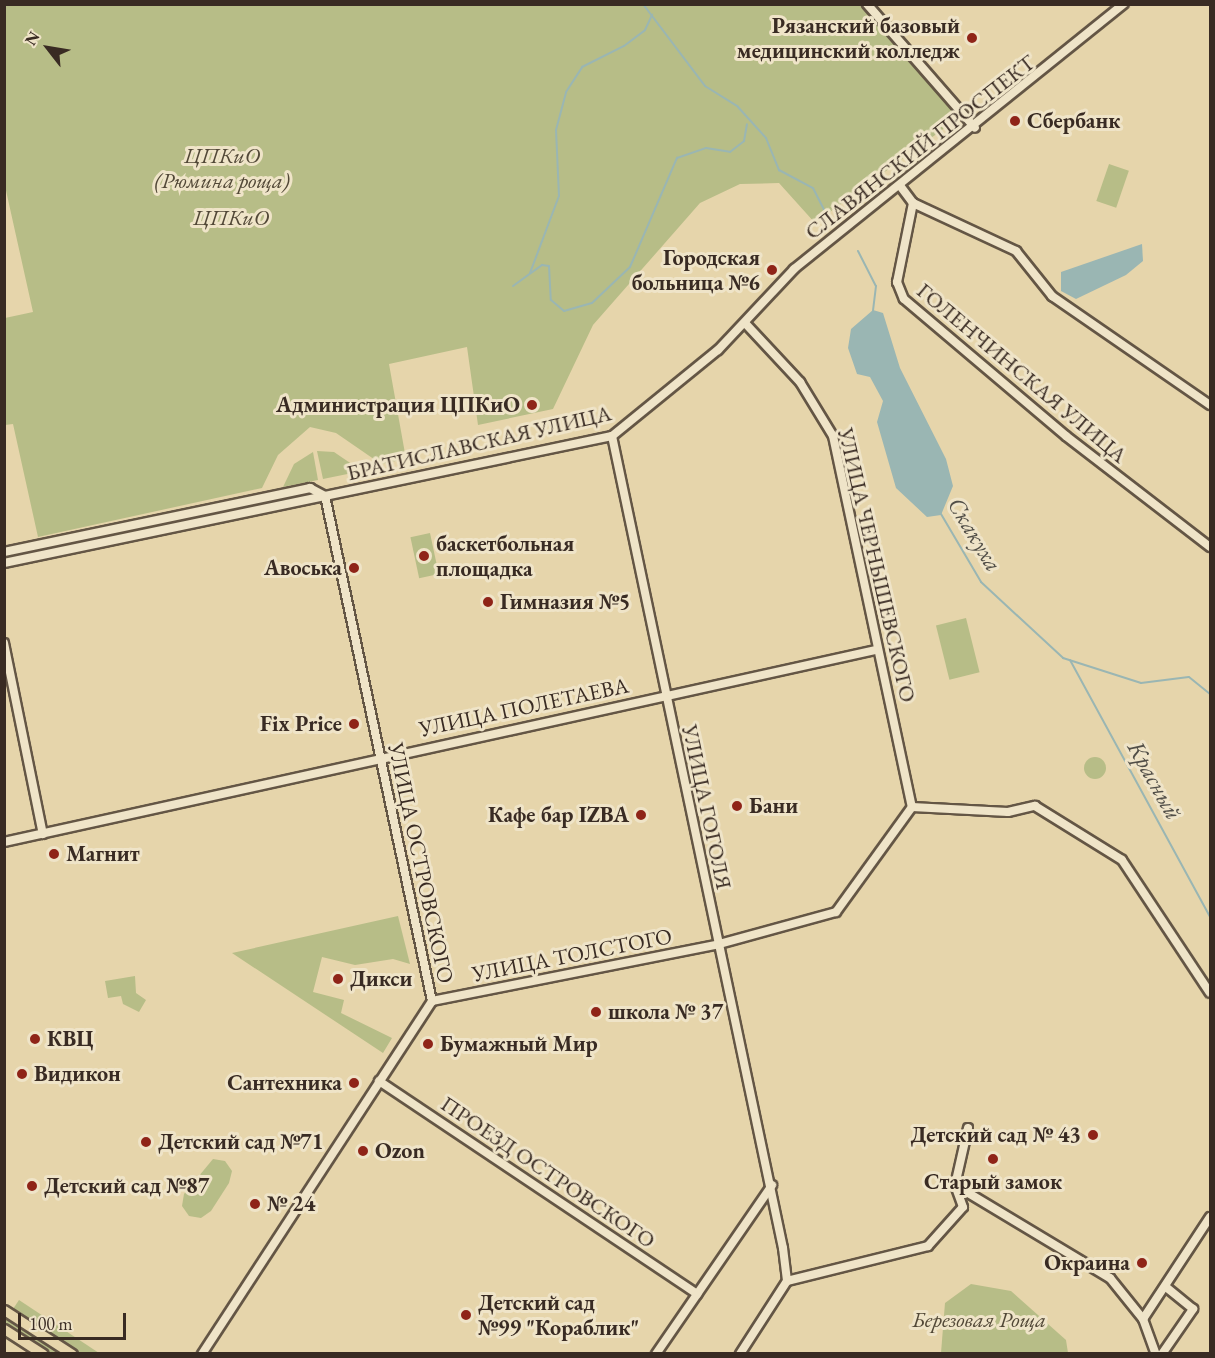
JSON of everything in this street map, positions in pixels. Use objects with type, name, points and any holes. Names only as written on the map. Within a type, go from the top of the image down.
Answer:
[{"type":"main road","points":[[4,1310],[72,1353]]},
{"type":"main road","points":[[4,1329],[43,1353]]},
{"type":"street","points":[[867,4],[975,128]]},
{"type":"street","name":"СЛАВЯНСКИЙ ПРОСПЕКТ","points":[[745,323],[794,269],[975,128],[1124,4]]},
{"type":"street","points":[[901,187],[913,203],[1016,251],[1052,296],[1210,405]]},
{"type":"street","name":"ГОЛЕНЧИНСКАЯ УЛИЦА","points":[[913,203],[897,282],[904,299],[1082,450],[1210,547]]},
{"type":"street","name":"БРАТИСЛАВСКАЯ УЛИЦА","points":[[4,563],[612,436],[745,323]]},
{"type":"street","name":"УЛИЦА ЧЕРНЫШЕВСКОГО","points":[[745,323],[800,382],[833,436],[876,650],[912,807]]},
{"type":"street","name":"УЛИЦА ГОГОЛЯ","points":[[612,436],[664,696],[772,1185],[787,1281]]},
{"type":"street","name":"БРАТИСЛАВСКАЯ УЛИЦА","points":[[4,552],[310,488],[325,496]]},
{"type":"street","name":"УЛИЦА ОСТРОВСКОГО","points":[[202,1353],[432,1001],[325,496]]},
{"type":"street","points":[[4,643],[43,834]]},
{"type":"street","name":"УЛИЦА ПОЛЕТАЕВА","points":[[4,842],[380,757],[876,650]]},
{"type":"street","points":[[912,807],[990,807],[1008,812],[1035,806],[1122,860],[1210,993]]},
{"type":"street","name":"УЛИЦА ТОЛСТОГО","points":[[432,1001],[719,944],[836,912],[912,807]]},
{"type":"street","name":"ПРОЕЗД ОСТРОВСКОГО","points":[[379,1081],[697,1294]]},
{"type":"street","points":[[740,1353],[787,1281],[928,1246],[963,1207],[955,1185],[968,1128]]},
{"type":"street","points":[[656,1353],[772,1185]]},
{"type":"street","points":[[955,1185],[1110,1278],[1143,1319],[1156,1353]]},
{"type":"street","points":[[1143,1319],[1167,1288],[1210,1217]]},
{"type":"street","points":[[1162,1353],[1193,1309],[1167,1288]]},
{"type":"green space","name":"ЦПКиО","points":[[5,5],[863,5],[961,116],[815,223],[779,183],[740,184],[700,203],[593,325],[553,409],[478,425],[467,347],[389,364],[406,459],[381,464],[336,433],[310,427],[278,455],[262,488],[38,537],[13,424],[5,425],[5,318],[33,312],[5,186]]},
{"type":"green space","points":[[1109,164],[1129,171],[1116,208],[1096,201]]},
{"type":"green space","points":[[317,451],[334,452],[362,471],[323,479]]},
{"type":"green space","points":[[313,452],[318,480],[283,487],[294,464]]},
{"type":"green space","name":"баскетбольная площадка","points":[[430,533],[439,574],[419,578],[410,537]]},
{"type":"green space","points":[[966,618],[980,672],[949,680],[936,625]]},
{"type":"green space","points":[[1095,757],[1103,760],[1106,768],[1103,776],[1095,779],[1087,776],[1084,768],[1087,760]]},
{"type":"green space","points":[[398,916],[410,964],[393,959],[355,965],[322,957],[313,992],[344,1000],[341,1013],[392,1038],[383,1053],[232,953]]},
{"type":"green space","points":[[135,976],[136,993],[146,1000],[139,1012],[123,1004],[121,996],[108,998],[105,981]]},
{"type":"green space","points":[[213,1159],[225,1161],[232,1171],[229,1183],[211,1211],[201,1218],[189,1216],[182,1206],[184,1194]]},
{"type":"green space","name":"Березовая Роща","points":[[971,1284],[1011,1291],[1066,1340],[1068,1353],[941,1353],[945,1303]]},
{"type":"green space","points":[[19,1300],[99,1353],[79,1353],[13,1309]]},
{"type":"green space","points":[[4,1315],[65,1353],[50,1353],[5,1324]]},
{"type":"water","points":[[1142,244],[1143,261],[1126,275],[1076,299],[1061,291],[1061,272]]},
{"type":"water","points":[[873,310],[883,313],[900,368],[946,459],[953,486],[941,515],[927,517],[896,488],[877,422],[883,401],[870,377],[857,374],[848,348],[851,329]]},
{"type":"waterway","name":"Скакуха","points":[[643,4],[705,86],[738,107],[766,138],[779,170],[813,188],[827,215]]},
{"type":"waterway","points":[[530,273],[559,196],[556,130],[566,92],[582,67],[624,46],[645,30],[652,15]]},
{"type":"waterway","points":[[513,286],[542,265],[549,266],[551,300],[564,311],[592,303],[630,267],[677,158],[706,148],[730,152],[744,141],[747,124]]},
{"type":"waterway","name":"Скакуха","points":[[858,251],[876,286],[873,311]]},
{"type":"waterway","name":"Скакуха","points":[[941,514],[981,582],[1063,658],[1141,683],[1189,677],[1210,694]]},
{"type":"waterway","name":"Красный","points":[[1070,660],[1210,917]]},
{"type":"place","name":"Рязанский базовый медицинский колледж","points":[[972,38]]},
{"type":"place","name":"Сбербанк","points":[[1015,121]]},
{"type":"place","name":"Городская больница №6","points":[[772,270]]},
{"type":"place","name":"Администрация ЦПКиО","points":[[532,405]]},
{"type":"place","name":"баскетбольная площадка","points":[[424,556]]},
{"type":"place","name":"Авоська","points":[[354,568]]},
{"type":"place","name":"Гимназия №5","points":[[488,602]]},
{"type":"place","name":"Fix Price","points":[[354,724]]},
{"type":"place","name":"Бани","points":[[737,806]]},
{"type":"place","name":"Кафе бар IZBA","points":[[641,815]]},
{"type":"place","name":"Магнит","points":[[54,854]]},
{"type":"place","name":"Дикси","points":[[338,979]]},
{"type":"place","name":"школа № 37","points":[[596,1012]]},
{"type":"place","name":"КВЦ","points":[[35,1039]]},
{"type":"place","name":"Бумажный Мир","points":[[428,1044]]},
{"type":"place","name":"Видикон","points":[[22,1074]]},
{"type":"place","name":"Сантехника","points":[[354,1083]]},
{"type":"place","name":"Детский сад № 43","points":[[1093,1135]]},
{"type":"place","name":"Детский сад №71","points":[[146,1142]]},
{"type":"place","name":"Ozon","points":[[363,1151]]},
{"type":"place","name":"Старый замок","points":[[993,1159]]},
{"type":"place","name":"Детский сад №87","points":[[32,1186]]},
{"type":"place","name":"№ 24","points":[[255,1204]]},
{"type":"place","name":"Окраина","points":[[1142,1263]]},
{"type":"place","name":"Детский сад №99 \"Кораблик\"","points":[[466,1315]]},
{"type":"park label","name":"ЦПКиО (Рюмина роща)","points":[[222,168]]}]
